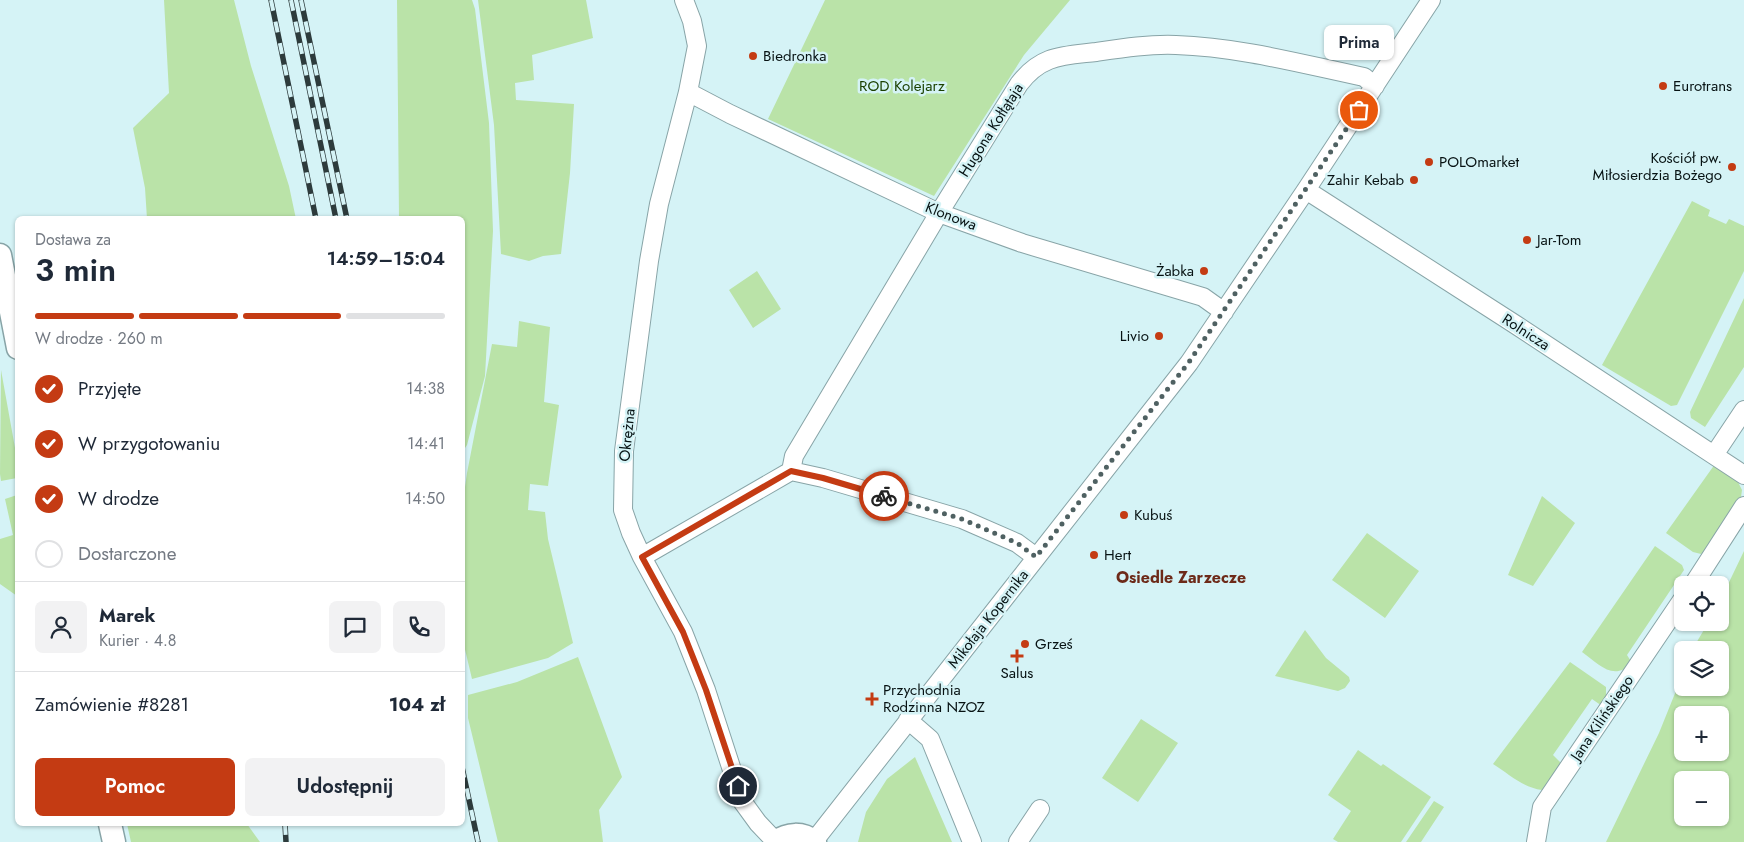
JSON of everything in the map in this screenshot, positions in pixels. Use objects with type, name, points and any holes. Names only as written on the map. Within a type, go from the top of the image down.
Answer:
[{"type":"main road","points":[[0,255],[15,332]]},
{"type":"main road","points":[[110,826],[114,842]]},
{"type":"main road","points":[[775,842],[794,834],[814,841]]},
{"type":"street","name":"Okrężna","points":[[684,0],[692,21],[697,46],[649,261],[624,452],[623,510],[642,557],[683,632],[706,690],[742,801],[775,842]]},
{"type":"street","name":"Mikołaja Kopernika","points":[[814,841],[1189,362],[1306,190],[1431,0]]},
{"type":"street","name":"Hugona Kołłątaja","points":[[791,471],[794,456],[939,213],[1019,84],[1029,71],[1040,63],[1060,57],[1140,46],[1177,45],[1258,54],[1364,76],[1375,86]]},
{"type":"street","name":"Klonowa","points":[[688,92],[730,114],[939,213],[1022,243],[1204,297],[1224,312]]},
{"type":"street","name":"Rolnicza","points":[[1306,190],[1744,475]]},
{"type":"street","points":[[1714,455],[1744,410]]},
{"type":"street","points":[[642,557],[791,471],[823,478],[962,519],[1017,543],[1036,557]]},
{"type":"street","points":[[1699,576],[1744,506]]},
{"type":"street","name":"Jana Kilińskiego","points":[[1536,842],[1542,807],[1674,612]]},
{"type":"street","points":[[908,720],[930,740],[972,842]]},
{"type":"street","points":[[1018,842],[1040,809]]},
{"type":"green space","points":[[164,0],[234,0],[251,66],[289,186],[295,216],[147,216],[145,188],[133,128],[169,93]]},
{"type":"green space","points":[[397,0],[472,0],[475,9],[489,123],[493,231],[485,376],[465,448],[465,216],[399,216]]},
{"type":"green space","points":[[478,0],[586,0],[593,38],[532,55],[534,80],[515,83],[516,100],[574,104],[570,173],[561,254],[543,256],[529,261],[501,254],[494,125]]},
{"type":"green space","name":"ROD Kolejarz","points":[[825,0],[1070,0],[1024,55],[934,196],[768,119]]},
{"type":"green space","points":[[1692,201],[1710,210],[1708,216],[1726,224],[1729,219],[1744,226],[1744,271],[1677,405],[1671,406],[1602,365]]},
{"type":"green space","points":[[757,271],[781,309],[753,328],[729,290]]},
{"type":"green space","points":[[1744,298],[1744,367],[1705,427],[1691,418],[1690,412]]},
{"type":"green space","points":[[519,321],[550,327],[544,402],[559,405],[548,486],[530,484],[528,510],[545,512],[548,539],[573,643],[548,658],[472,679],[465,649],[465,487],[492,344],[517,347]]},
{"type":"green space","points":[[1,370],[15,448],[15,478],[1,481]]},
{"type":"green space","points":[[1715,464],[1736,478],[1742,490],[1740,504],[1709,548],[1701,554],[1693,552],[1666,533]]},
{"type":"green space","points":[[15,496],[15,595],[0,584],[0,539],[13,535],[5,499]]},
{"type":"green space","points":[[1542,496],[1575,523],[1533,586],[1508,575]]},
{"type":"green space","points":[[1367,533],[1419,571],[1385,618],[1332,580]]},
{"type":"green space","points":[[1655,546],[1682,565],[1684,570],[1680,576],[1674,576],[1674,585],[1627,655],[1632,663],[1619,671],[1612,671],[1600,666],[1582,652]]},
{"type":"green space","points":[[1744,551],[1744,842],[1606,842],[1659,733],[1674,696],[1729,696],[1729,641],[1697,641],[1703,631],[1729,631],[1729,582]]},
{"type":"green space","points":[[1305,630],[1326,658],[1349,677],[1350,681],[1345,688],[1338,691],[1275,676]]},
{"type":"green space","points":[[578,657],[622,777],[599,810],[603,842],[498,842],[468,718],[468,695],[517,682]]},
{"type":"green space","points":[[1570,662],[1606,687],[1606,700],[1602,706],[1592,699],[1553,755],[1561,763],[1550,782],[1542,790],[1522,783],[1493,764]]},
{"type":"green space","points":[[1141,719],[1178,743],[1138,802],[1102,778]]},
{"type":"green space","points":[[1358,750],[1381,766],[1383,764],[1431,797],[1401,842],[1338,842],[1333,839],[1351,811],[1328,795]]},
{"type":"green space","points":[[915,757],[952,842],[858,842],[866,812],[887,779]]},
{"type":"green space","points":[[1434,801],[1444,807],[1421,842],[1406,842]]},
{"type":"green space","points":[[127,826],[248,826],[260,842],[131,842]]},
{"type":"railway","points":[[271,0],[315,216]]},
{"type":"railway","points":[[291,0],[335,216]]},
{"type":"railway","points":[[301,0],[346,216]]},
{"type":"railway","points":[[465,781],[478,842]]},
{"type":"railway","points":[[285,826],[286,842]]},
{"type":"way so far","points":[[884,496],[962,519],[1017,543],[1036,557],[1189,362],[1359,110]]},
{"type":"place","name":"Biedronka","points":[[753,56]]},
{"type":"place","name":"Eurotrans","points":[[1663,86]]},
{"type":"place","name":"Prima","points":[[1359,110]]},
{"type":"place","name":"POLOmarket","points":[[1429,162]]},
{"type":"place","name":"Kościół pw. Miłosierdzia Bożego","points":[[1732,167]]},
{"type":"place","name":"Zahir Kebab","points":[[1414,180]]},
{"type":"place","name":"Jar-Tom","points":[[1527,240]]},
{"type":"place","name":"Żabka","points":[[1204,271]]},
{"type":"place","name":"Livio","points":[[1159,336]]},
{"type":"place","name":"Kubuś","points":[[1124,515]]},
{"type":"place","name":"Hert","points":[[1094,555]]},
{"type":"place","name":"Grześ","points":[[1025,644]]},
{"type":"place","name":"Salus","points":[[1017,656]]},
{"type":"place","name":"Przychodnia Rodzinna NZOZ","points":[[872,699]]},
{"type":"district","name":"Osiedle Zarzecze","points":[[1181,577]]},
{"type":"route","points":[[738,786],[706,690],[683,632],[642,557],[791,471],[823,478],[884,496]]}]
